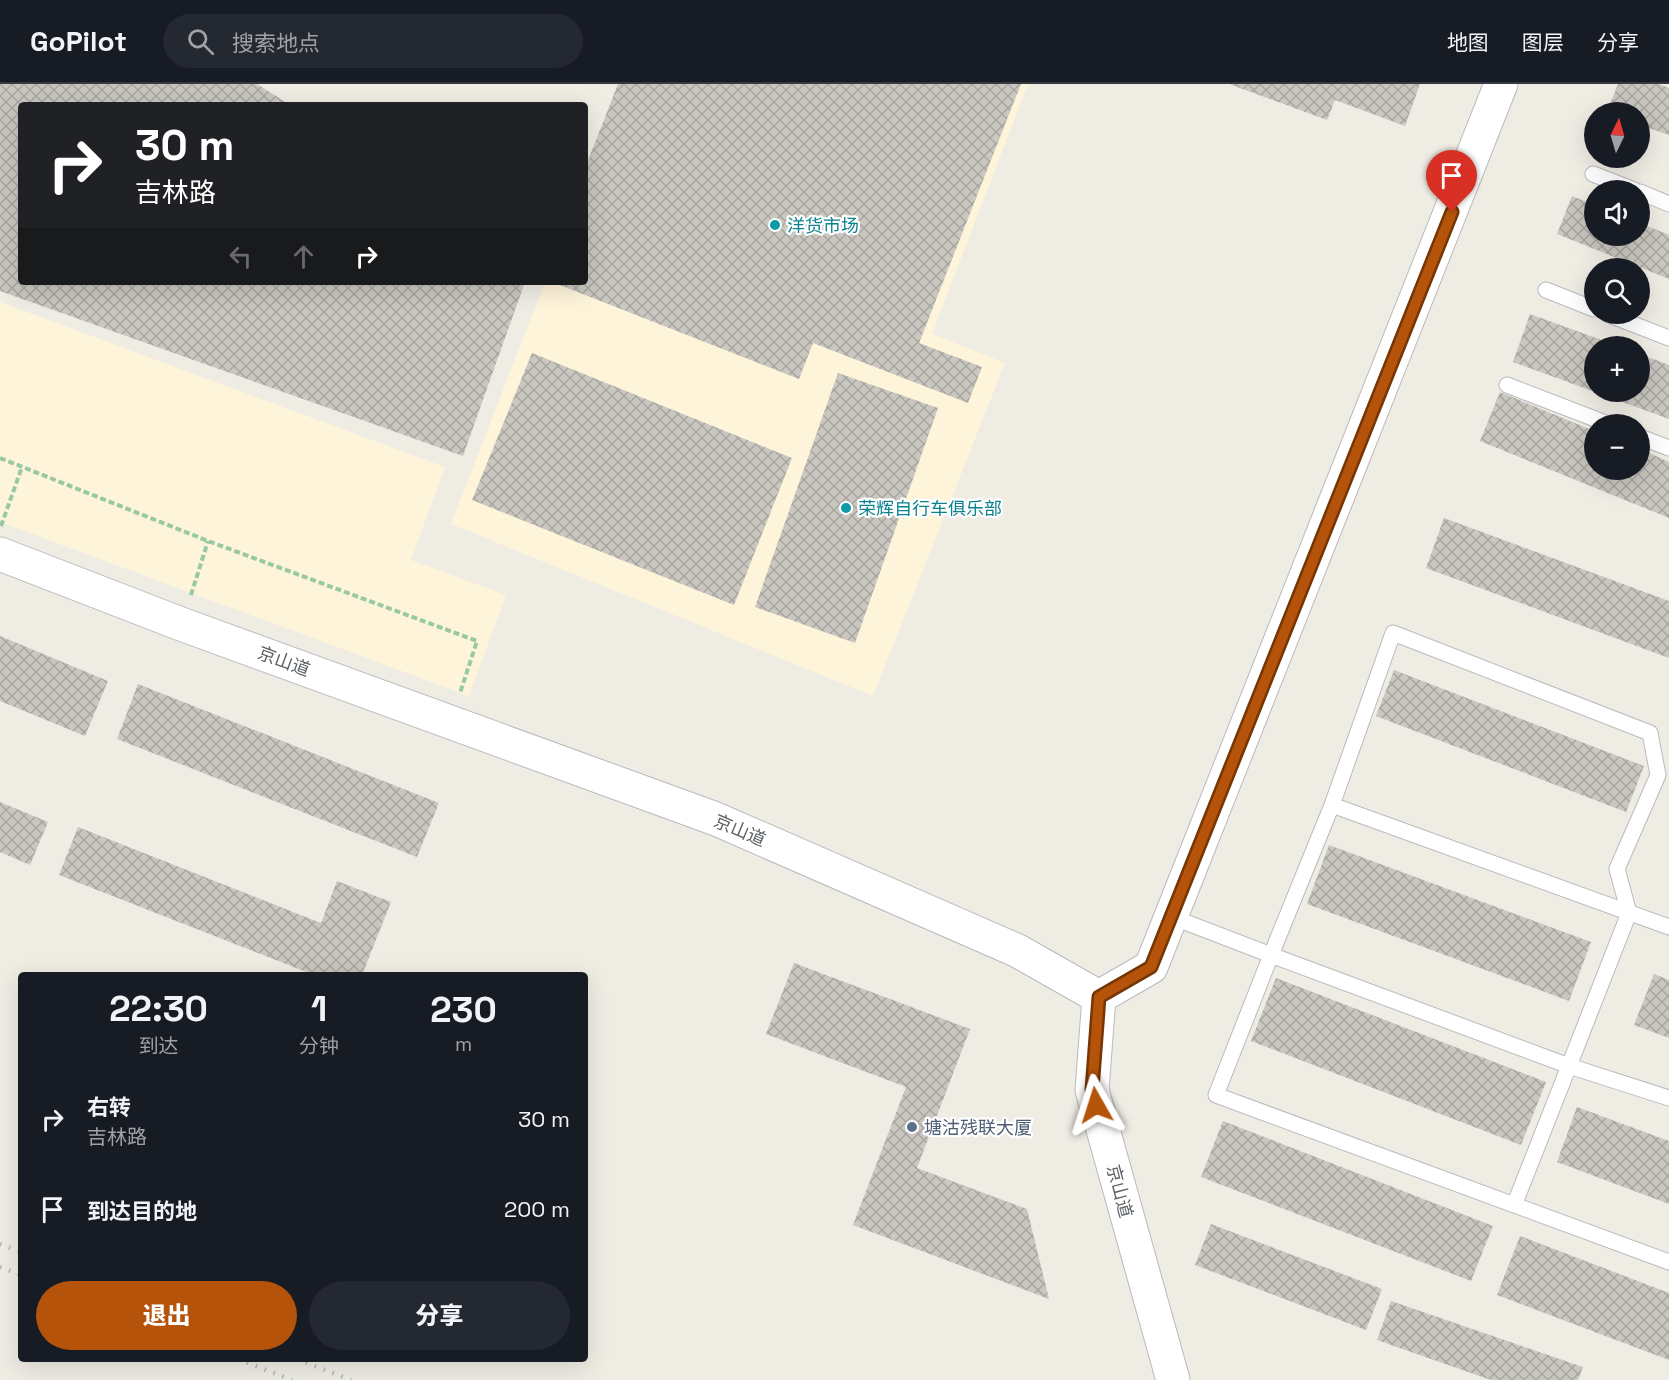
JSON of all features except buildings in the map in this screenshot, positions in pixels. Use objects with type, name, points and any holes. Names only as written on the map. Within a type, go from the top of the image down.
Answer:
[{"type":"street","points":[[1099,997],[1151,967],[1502,84]]},
{"type":"street","name":"京山道","points":[[0,554],[181,624],[716,819],[1018,951],[1099,997],[1092,1090],[1173,1380]]},
{"type":"lane","points":[[1593,174],[1608,180]]},
{"type":"lane","points":[[1650,196],[1669,204]]},
{"type":"lane","points":[[1546,290],[1584,305]]},
{"type":"lane","points":[[1633,324],[1669,338]]},
{"type":"lane","points":[[1507,385],[1584,415]]},
{"type":"lane","points":[[1650,441],[1669,448]]},
{"type":"lane","points":[[1515,1203],[1629,913],[1617,869],[1663,777],[1650,733],[1393,633],[1332,805],[1216,1095],[1515,1203],[1669,1262]]},
{"type":"lane","points":[[1332,805],[1669,927]]},
{"type":"lane","points":[[1172,917],[1569,1066],[1669,1098]]},
{"type":"path","points":[[0,458],[208,541],[477,641],[451,721]]},
{"type":"path","points":[[0,529],[22,467]]},
{"type":"path","points":[[181,624],[208,541]]},
{"type":"shaded area","points":[[622,84],[1028,84],[932,334],[1005,363],[873,696],[451,524],[544,285],[588,285],[588,266]]},
{"type":"shaded area","points":[[0,302],[445,467],[411,560],[506,595],[469,696],[0,522]]},
{"type":"railway","points":[[0,1244],[18,1251]]},
{"type":"railway","points":[[0,1267],[18,1274]]},
{"type":"railway","points":[[246,1362],[292,1380]]},
{"type":"railway","points":[[305,1362],[351,1380]]},
{"type":"place","name":"洋货市场","points":[[775,225]]},
{"type":"place","name":"荣辉自行车俱乐部","points":[[846,508]]},
{"type":"place","name":"塘沽残联大厦","points":[[912,1127]]},
{"type":"route","points":[[1096,1105],[1092,1090],[1099,997],[1151,967],[1452,212]]}]
